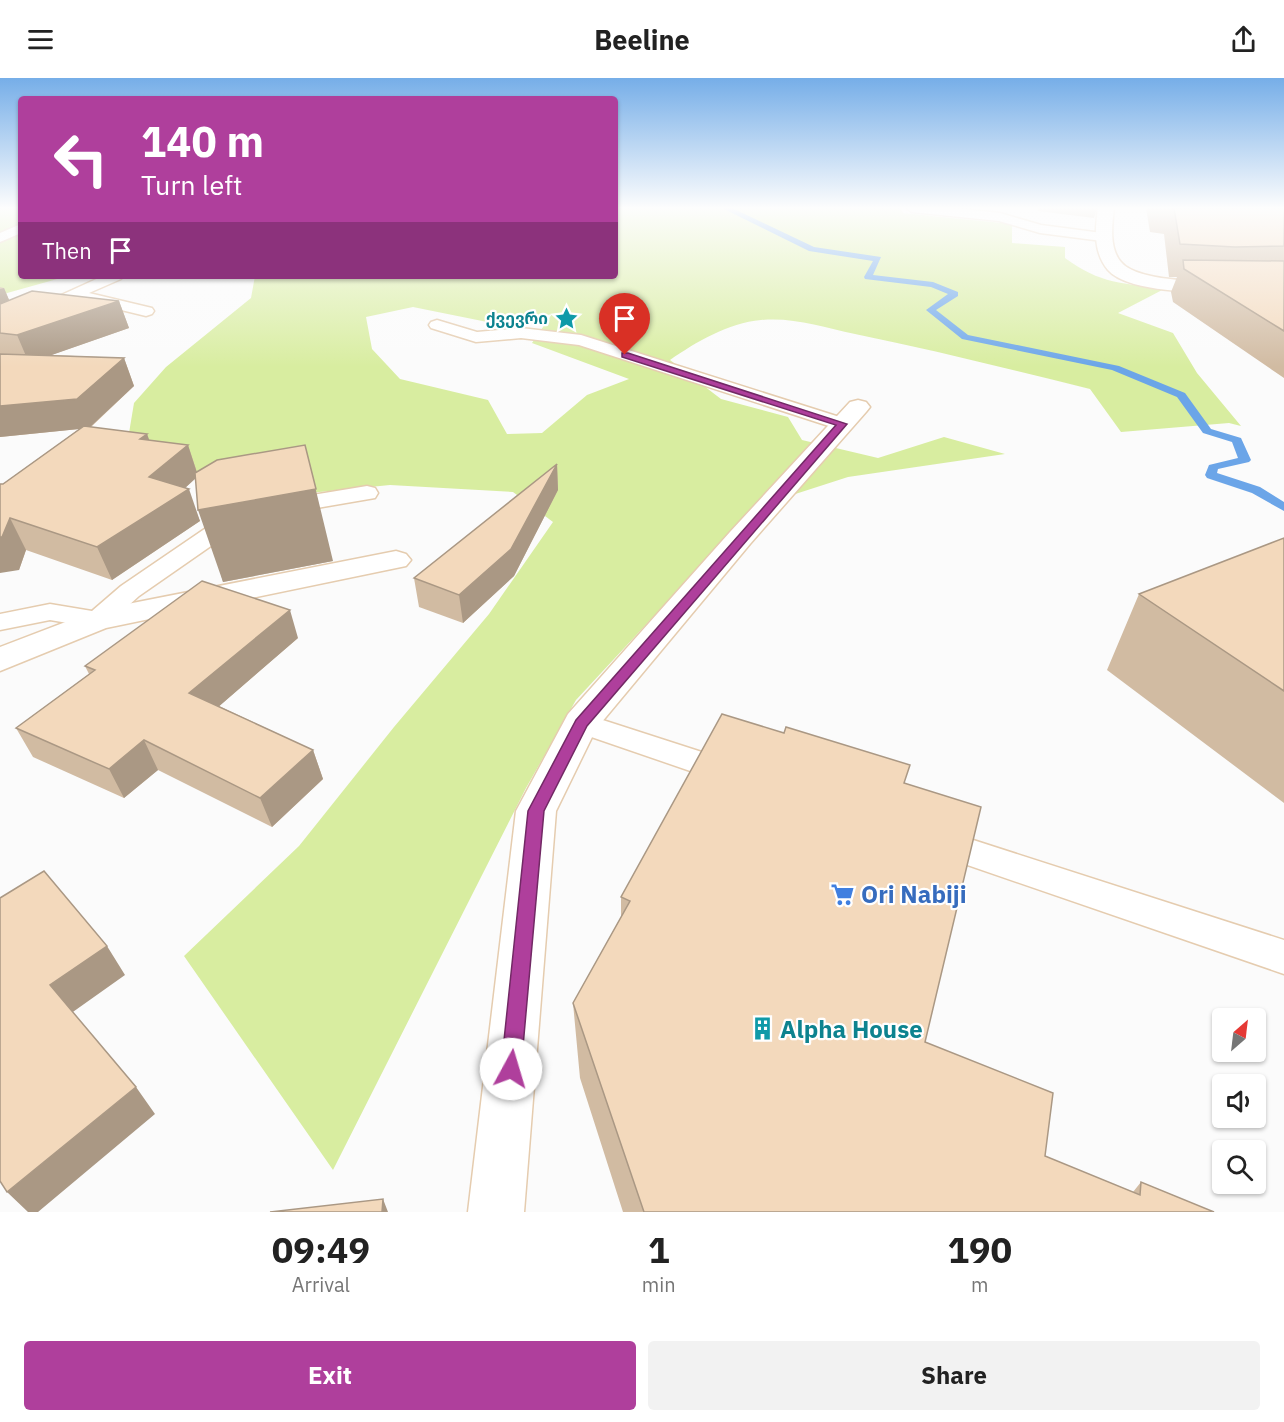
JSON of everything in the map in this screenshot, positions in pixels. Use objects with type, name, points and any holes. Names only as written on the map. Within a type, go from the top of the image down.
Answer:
[{"type":"street","points":[[1111,261],[1121,273],[1142,281],[1170,284],[1284,286]]},
{"type":"street","points":[[496,1212],[536,811],[581,723],[850,415]]},
{"type":"street","points":[[0,660],[97,620],[396,560]]},
{"type":"lane","points":[[0,329],[109,279]]},
{"type":"lane","points":[[74,294],[146,311]]},
{"type":"lane","points":[[437,325],[476,337],[521,333],[581,340],[736,392],[850,415]]},
{"type":"lane","points":[[0,622],[50,612],[97,620],[149,578],[243,514],[367,493]]},
{"type":"lane","points":[[581,723],[763,784]]},
{"type":"lane","points":[[910,833],[1284,957]]},
{"type":"green space","points":[[0,261],[18,261],[18,279],[57,279],[0,295]]},
{"type":"green space","points":[[618,261],[1069,261],[1101,278],[1125,284],[1166,288],[1118,313],[1173,333],[1197,373],[1241,426],[1229,423],[1121,432],[1090,389],[944,353],[796,321],[773,319],[737,325],[702,340],[670,360],[721,399],[788,417],[802,440],[878,458],[944,437],[1005,454],[848,477],[755,507],[576,700],[526,788],[333,1170],[184,956],[299,846],[394,727],[489,614],[553,522],[513,492],[390,485],[279,496],[126,451],[134,403],[166,367],[251,298],[254,279],[618,279]],"holes":[[[413,307],[502,325],[552,314],[532,343],[629,379],[587,395],[542,433],[507,434],[488,400],[400,379],[372,349],[366,317]]]},
{"type":"building","points":[[1183,261],[1284,261],[1284,331],[1184,269]]},
{"type":"building","points":[[32,291],[119,301],[17,335],[0,333],[0,304]]},
{"type":"building","points":[[0,354],[124,358],[77,399],[0,406]]},
{"type":"building","points":[[84,426],[147,434],[140,439],[188,445],[149,477],[189,489],[97,547],[10,518],[0,537],[0,484]]},
{"type":"building","points":[[305,445],[316,489],[198,510],[195,473],[217,460]]},
{"type":"building","points":[[557,464],[511,549],[459,595],[414,578]]},
{"type":"building","points":[[1284,538],[1284,691],[1139,594]]},
{"type":"building","points":[[202,581],[290,610],[189,693],[313,750],[260,798],[144,740],[109,769],[16,728],[95,670],[85,666]]},
{"type":"building","name":"Alpha House","points":[[722,714],[784,733],[786,727],[910,765],[904,783],[981,807],[925,1042],[1053,1093],[1045,1156],[1140,1195],[1141,1182],[1214,1212],[644,1212],[573,1003],[630,901],[621,897]]},
{"type":"building","points":[[44,871],[107,946],[50,985],[136,1087],[7,1192],[0,1181],[0,898]]},
{"type":"building","points":[[383,1199],[382,1212],[270,1212]]},
{"type":"waterway","points":[[877,261],[868,277],[933,285],[955,294],[930,310],[965,337],[1115,368],[1181,395],[1207,431],[1237,440],[1245,460],[1213,467],[1211,475],[1256,490],[1284,507]]},
{"type":"place","name":"ქვევრი","points":[[566,318]]},
{"type":"place","name":"Ori Nabiji","points":[[843,894]]},
{"type":"place","name":"Alpha House","points":[[762,1029]]},
{"type":"route","points":[[511,1069],[536,811],[581,723],[740,538],[842,424],[625,355]]}]
